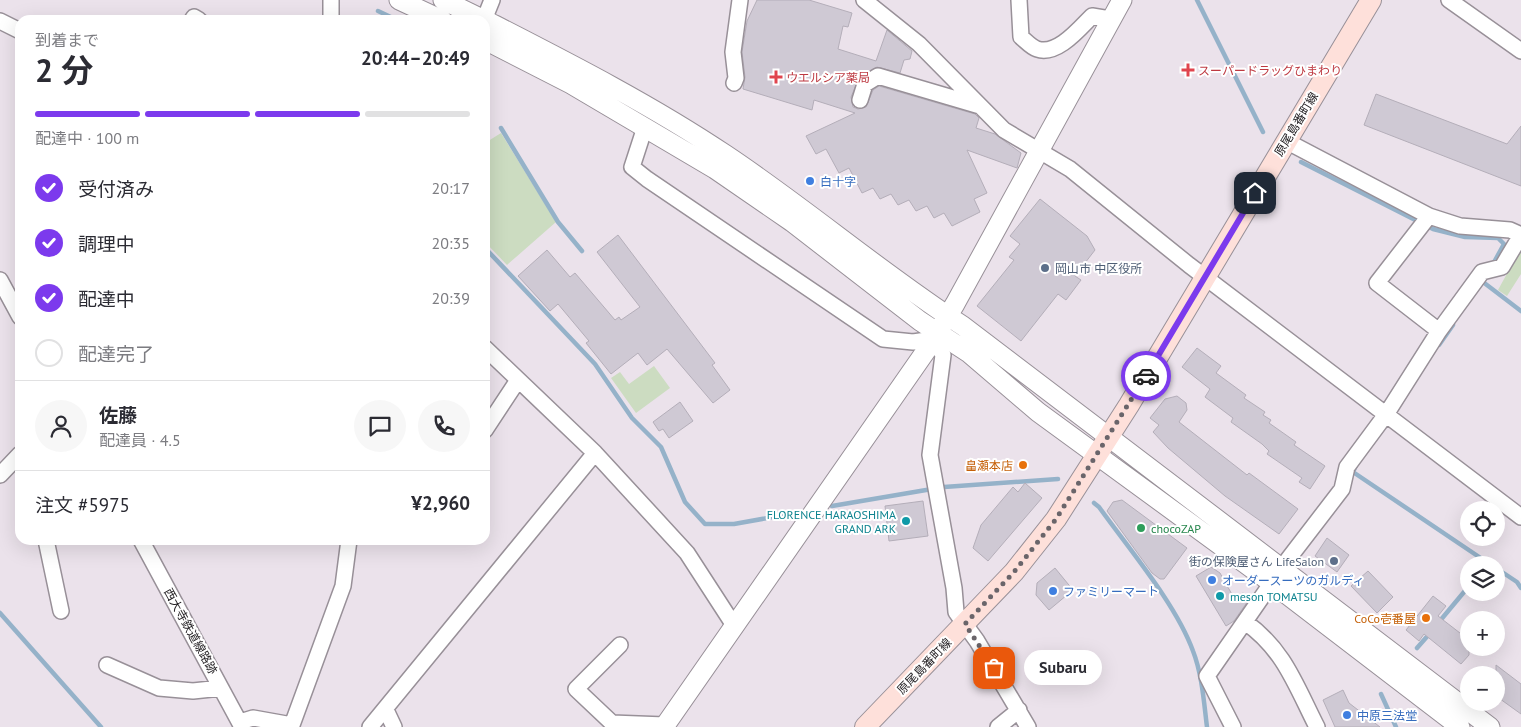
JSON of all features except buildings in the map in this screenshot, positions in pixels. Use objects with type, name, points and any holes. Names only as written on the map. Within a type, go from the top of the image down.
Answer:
[{"type":"main road","name":"原尾島番町線","points":[[865,727],[965,624],[1034,548],[1066,505],[1371,0]]},
{"type":"street","points":[[331,0],[331,15]]},
{"type":"street","points":[[399,0],[431,15]]},
{"type":"street","points":[[443,0],[474,15]]},
{"type":"street","points":[[486,15],[492,0]]},
{"type":"street","points":[[734,84],[736,78],[733,52],[740,0]]},
{"type":"street","points":[[864,0],[919,44],[1004,130],[1038,152],[1070,169],[1205,276],[1521,517]]},
{"type":"street","points":[[1019,0],[1021,37],[1034,48],[1042,51],[1052,49],[1073,36],[1092,16],[1110,19]]},
{"type":"street","points":[[620,645],[576,689],[612,724],[664,726],[735,627],[936,336],[1122,0]]},
{"type":"street","points":[[1449,0],[1521,50]]},
{"type":"street","points":[[0,21],[15,28]]},
{"type":"street","points":[[490,23],[578,67],[725,154],[948,316],[1108,436],[1460,727]]},
{"type":"street","points":[[490,43],[571,84],[715,169],[792,222],[936,336],[969,353],[1038,412],[1277,576],[1490,727]]},
{"type":"street","points":[[860,100],[865,84],[878,76],[982,106]]},
{"type":"street","points":[[645,127],[632,167],[647,179],[883,338],[913,342],[936,336]]},
{"type":"street","points":[[1233,727],[1207,676],[1277,576],[1342,489],[1347,467],[1387,413],[1439,331],[1482,272],[1502,268],[1521,235],[1510,230],[1425,222],[1286,141]]},
{"type":"street","points":[[1425,222],[1377,283],[1439,331]]},
{"type":"street","points":[[0,280],[15,308]]},
{"type":"street","points":[[936,336],[944,355],[930,455],[952,579],[954,604],[1028,727]]},
{"type":"street","points":[[490,353],[595,453],[687,553],[735,627]]},
{"type":"street","points":[[490,422],[518,380]]},
{"type":"street","points":[[370,727],[386,710],[595,453]]},
{"type":"street","points":[[0,476],[15,460]]},
{"type":"street","points":[[47,545],[61,611]]},
{"type":"street","name":"西大寺鉄道線路跡","points":[[144,545],[241,725]]},
{"type":"street","points":[[241,725],[253,718],[292,725],[343,586],[348,545]]},
{"type":"street","points":[[1245,622],[1257,630],[1282,656],[1317,727]]},
{"type":"street","points":[[107,665],[159,688],[193,691],[221,688]]},
{"type":"street","points":[[386,710],[394,727]]},
{"type":"street","points":[[998,727],[1019,710]]},
{"type":"green space","points":[[501,133],[556,222],[507,265],[490,247],[490,140]]},
{"type":"green space","points":[[1521,248],[1521,274],[1507,296],[1498,290]]},
{"type":"green space","points":[[654,366],[670,388],[636,413],[611,378],[620,372],[629,384]]},
{"type":"waterway","points":[[1197,0],[1263,132]]},
{"type":"waterway","points":[[378,11],[386,15]]},
{"type":"waterway","points":[[501,128],[558,222],[582,251]]},
{"type":"waterway","points":[[1301,162],[1433,229],[1465,237],[1498,238],[1504,244],[1492,266]]},
{"type":"waterway","points":[[490,253],[595,364],[632,418],[661,447],[685,502],[705,524],[734,524],[801,512]]},
{"type":"waterway","points":[[1483,282],[1521,311]]},
{"type":"waterway","points":[[1439,345],[1453,325]]},
{"type":"waterway","points":[[1356,465],[1353,472],[1478,556]]},
{"type":"waterway","points":[[944,487],[1058,479]]},
{"type":"waterway","points":[[832,506],[932,489]]},
{"type":"waterway","points":[[1094,503],[1099,507],[1151,577],[1185,633],[1199,669],[1207,727]]},
{"type":"waterway","points":[[1505,574],[1517,582],[1521,588]]},
{"type":"waterway","points":[[1439,622],[1460,597]]},
{"type":"waterway","points":[[0,613],[101,727]]},
{"type":"waterway","points":[[1417,648],[1431,632]]},
{"type":"waterway","points":[[1381,694],[1396,727]]},
{"type":"way so far","points":[[994,668],[965,624],[1014,572],[1056,519],[1146,376]]},
{"type":"place","name":"スーパードラッグひまわり","points":[[1188,70]]},
{"type":"place","name":"ウエルシア薬局","points":[[776,77]]},
{"type":"place","name":"白十字","points":[[810,181]]},
{"type":"place","name":"岡山市 中区役所","points":[[1045,268]]},
{"type":"place","name":"畠瀬本店","points":[[1023,465]]},
{"type":"place","name":"FLORENCE HARAOSHIMA GRAND ARK","points":[[906,521]]},
{"type":"place","name":"chocoZAP","points":[[1141,528]]},
{"type":"place","name":"街の保険屋さん LifeSalon","points":[[1334,561]]},
{"type":"place","name":"オーダースーツのガルディ","points":[[1212,580]]},
{"type":"place","name":"ファミリーマート","points":[[1053,591]]},
{"type":"place","name":"meson TOMATSU","points":[[1220,596]]},
{"type":"place","name":"CoCo壱番屋","points":[[1426,618]]},
{"type":"place","name":"Subaru","points":[[994,668]]},
{"type":"place","name":"中原三法堂","points":[[1347,715]]},
{"type":"route","points":[[1146,376],[1255,193]]}]
